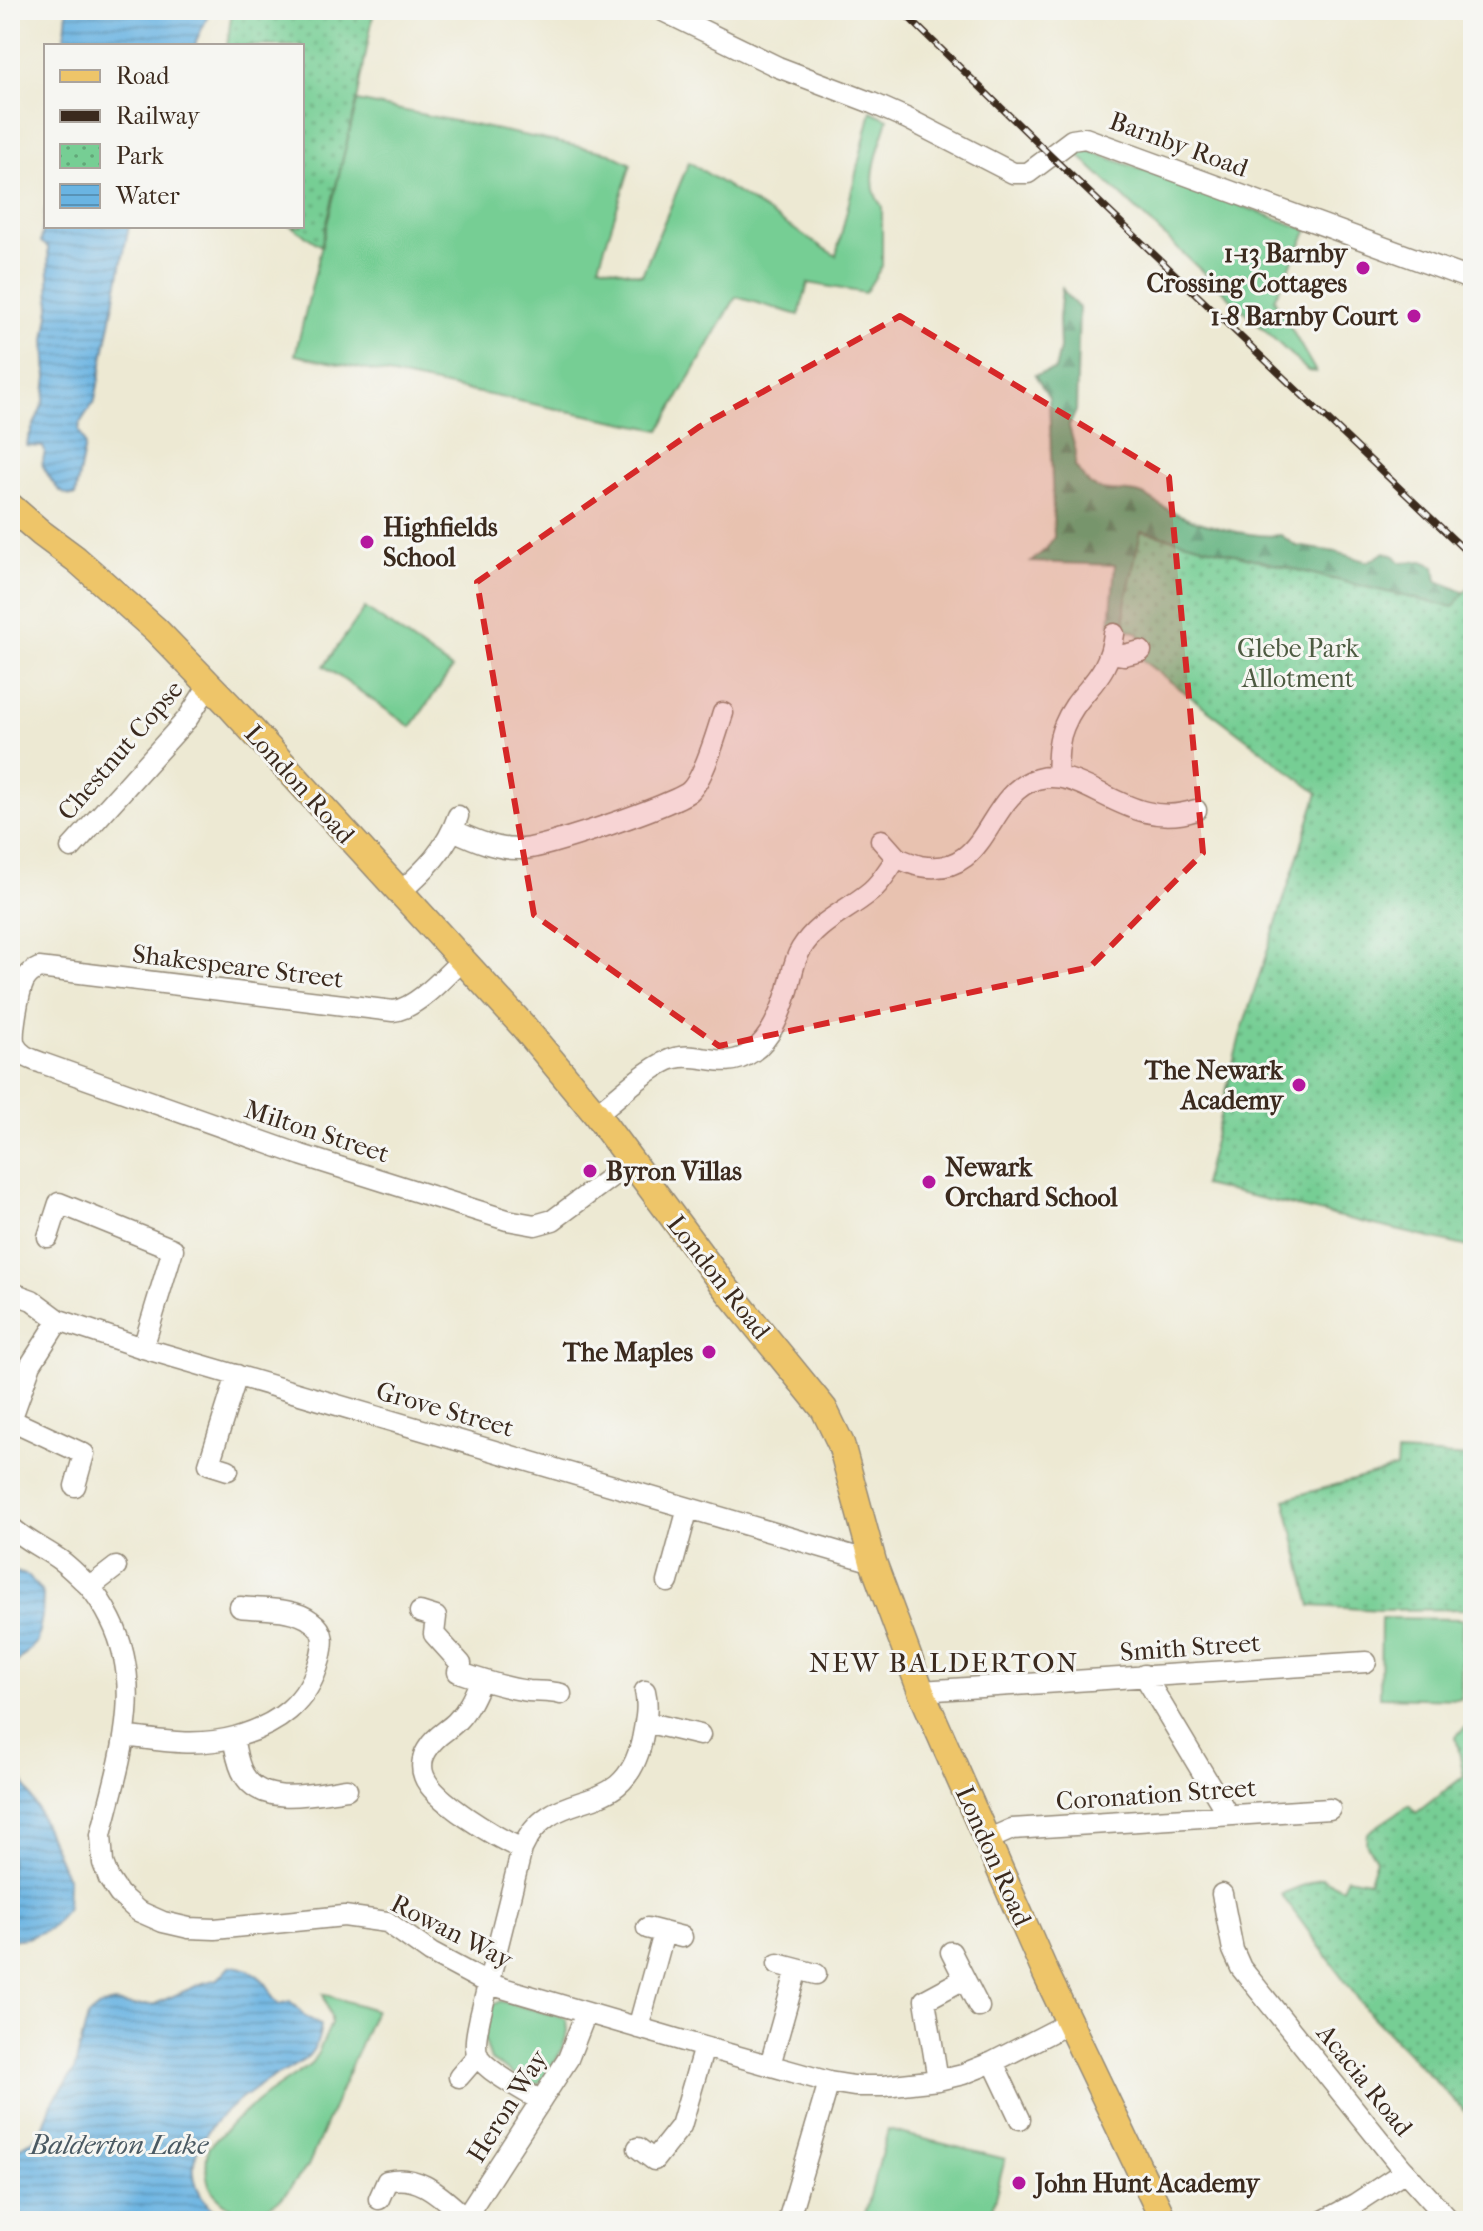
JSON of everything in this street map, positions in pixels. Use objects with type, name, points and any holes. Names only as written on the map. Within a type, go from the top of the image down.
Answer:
[{"type":"main road","name":"London Road","points":[[16,512],[76,559],[156,630],[523,1026],[596,1114],[685,1237],[824,1409],[841,1444],[873,1562],[921,1691],[1069,2023],[1164,2221]]},
{"type":"street","name":"Barnby Road","points":[[661,10],[778,67],[908,119],[1013,173],[1028,173],[1072,140],[1085,138],[1473,280]]},
{"type":"street","points":[[1057,776],[1059,745],[1065,722],[1106,667],[1112,644],[1124,655],[1141,651]]},
{"type":"street","name":"Chestnut Copse","points":[[71,848],[188,718],[209,685]]},
{"type":"street","points":[[399,893],[432,862],[456,823],[486,845],[525,849],[547,845],[683,796],[692,789],[723,713]]},
{"type":"street","points":[[881,840],[897,858],[925,866],[939,867],[962,859],[975,849],[1016,790],[1033,780],[1057,776],[1137,811],[1165,815],[1196,810]]},
{"type":"street","points":[[596,1114],[665,1061],[682,1056],[729,1061],[751,1053],[775,1023],[788,990],[793,964],[802,947],[830,918],[872,890],[897,858]]},
{"type":"street","name":"Shakespeare Street","points":[[17,1009],[23,982],[30,972],[39,968],[334,1006],[403,1010],[462,960]]},
{"type":"street","name":"Milton Street","points":[[17,1009],[13,1038],[16,1048],[24,1056],[301,1155],[507,1220],[535,1225],[553,1220],[631,1162]]},
{"type":"street","points":[[48,1237],[59,1203],[182,1252],[143,1348]]},
{"type":"street","name":"Grove Street","points":[[10,1292],[32,1300],[59,1320],[143,1348],[873,1562]]},
{"type":"street","points":[[59,1320],[31,1364],[10,1422],[84,1454],[75,1486]]},
{"type":"street","points":[[228,1470],[209,1464],[237,1375]]},
{"type":"street","points":[[668,1582],[688,1508]]},
{"type":"street","name":"Rowan Way","points":[[10,1526],[61,1561],[90,1587],[118,1634],[126,1661],[128,1700],[125,1736],[101,1835],[101,1848],[109,1879],[119,1894],[138,1911],[163,1922],[203,1929],[344,1916],[387,1922],[431,1953],[489,1984],[829,2082],[869,2087],[938,2080],[963,2074],[1069,2023]]},
{"type":"street","points":[[90,1587],[116,1567]]},
{"type":"street","points":[[420,1612],[436,1617],[434,1634],[461,1664],[458,1672],[511,1688],[545,1689],[561,1694]]},
{"type":"street","points":[[125,1736],[187,1742],[233,1738],[273,1721],[303,1697],[313,1681],[323,1649],[322,1634],[315,1623],[306,1617],[291,1613],[251,1615]]},
{"type":"street","name":"Smith Street","points":[[921,1691],[1366,1662]]},
{"type":"street","points":[[1144,1675],[1228,1815]]},
{"type":"street","points":[[481,1680],[463,1714],[429,1745],[424,1755],[423,1772],[430,1786],[452,1805],[491,1833],[522,1849]]},
{"type":"street","points":[[541,2101],[490,2068],[478,2055],[476,2040],[522,1849],[536,1827],[554,1811],[599,1797],[622,1782],[635,1766],[645,1722],[645,1691]]},
{"type":"street","points":[[645,1722],[700,1735]]},
{"type":"street","points":[[233,1738],[243,1774],[261,1790],[287,1796],[340,1794]]},
{"type":"street","name":"Coronation Street","points":[[987,1840],[1012,1829],[1330,1809]]},
{"type":"street","name":"Acacia Road","points":[[1222,1894],[1233,1950],[1241,1968],[1405,2171],[1450,2221]]},
{"type":"street","points":[[638,2028],[664,1933]]},
{"type":"street","points":[[951,1952],[979,2007]]},
{"type":"street","points":[[770,2065],[797,1969]]},
{"type":"street","points":[[938,2080],[925,2000],[964,1979]]},
{"type":"street","name":"Heron Way","points":[[465,2220],[568,2059],[586,2013]]},
{"type":"street","points":[[638,2148],[654,2160],[681,2126],[704,2047]]},
{"type":"street","points":[[459,2077],[478,2055]]},
{"type":"street","points":[[993,2062],[1020,2119]]},
{"type":"street","points":[[788,2221],[829,2082]]},
{"type":"street","points":[[1323,2221],[1405,2171]]},
{"type":"street","points":[[380,2182],[400,2178],[417,2181],[433,2190],[465,2220]]},
{"type":"highlighted area","points":[[900,316],[1169,477],[1203,853],[1090,967],[719,1046],[534,915],[477,582],[699,427]]},
{"type":"green space","points":[[232,10],[374,10],[357,101],[321,246],[294,228],[304,228],[304,44],[227,44]]},
{"type":"green space","points":[[357,101],[610,153],[631,164],[599,265],[642,275],[689,162],[836,256],[871,111],[888,119],[873,176],[876,197],[882,206],[882,266],[865,293],[808,283],[799,315],[736,297],[660,430],[295,355]]},
{"type":"green space","points":[[1082,148],[1308,230],[1274,299],[1316,372],[1308,371],[1072,149]]},
{"type":"green space","points":[[1062,288],[1079,308],[1076,411],[1069,426],[1076,452],[1075,466],[1091,485],[1103,490],[1140,494],[1178,514],[1223,529],[1255,535],[1281,535],[1296,546],[1336,552],[1368,562],[1385,552],[1400,562],[1423,561],[1435,566],[1437,581],[1465,592],[1453,607],[1142,531],[1125,605],[1125,628],[1110,624],[1115,565],[1031,562],[1054,537],[1049,398],[1035,375],[1055,370],[1060,348]]},
{"type":"green space","name":"Glebe Park Allotment","points":[[1141,531],[1453,607],[1473,582],[1473,1248],[1203,1185],[1240,1036],[1318,793],[1142,660],[1139,633],[1125,628],[1125,605]]},
{"type":"green space","points":[[365,608],[452,669],[411,727],[324,666]]},
{"type":"green space","points":[[1397,1453],[1473,1457],[1473,1609],[1380,1610],[1311,1606],[1285,1499],[1396,1468]]},
{"type":"green space","points":[[1381,1618],[1462,1619],[1461,1699],[1380,1697]]},
{"type":"green space","points":[[1473,1720],[1473,2120],[1368,2012],[1281,1894],[1322,1878],[1342,1888],[1347,1877],[1369,1881],[1376,1859],[1366,1843],[1367,1833],[1409,1805],[1416,1813],[1464,1776],[1456,1736]]},
{"type":"green space","points":[[323,1994],[375,2010],[308,2166],[281,2199],[247,2219],[213,2192],[207,2175],[208,2148],[235,2120],[310,2065],[331,2024]]},
{"type":"green space","points":[[500,2001],[567,2020],[568,2031],[561,2051],[545,2079],[538,2084],[530,2085],[491,2060],[484,2038],[493,2005]]},
{"type":"green space","points":[[888,2130],[1005,2159],[989,2221],[863,2221]]},
{"type":"water","points":[[67,10],[211,10],[196,44],[64,44]]},
{"type":"water","points":[[44,221],[44,228],[129,228],[95,400],[80,423],[79,430],[85,445],[75,496],[59,490],[51,480],[42,464],[43,447],[27,446],[44,401],[47,378],[45,340],[50,308],[48,247],[41,242]]},
{"type":"water","points":[[10,1570],[29,1576],[43,1594],[37,1642],[10,1669]]},
{"type":"water","points":[[10,1764],[23,1781],[39,1813],[68,1880],[67,1908],[51,1928],[27,1938],[10,1940]]},
{"type":"water","name":"Balderton Lake","points":[[230,1966],[257,1975],[266,1983],[276,2002],[290,2001],[306,2017],[321,2025],[316,2044],[306,2058],[236,2103],[220,2117],[198,2149],[194,2167],[197,2186],[208,2205],[227,2221],[10,2221],[10,2154],[41,2134],[52,2103],[74,2071],[88,2016],[101,2006],[114,2003],[135,2006],[155,2004],[218,1979]]},
{"type":"railway","points":[[901,10],[1473,558]]},
{"type":"place","name":"1-13 Barnby Crossing Cottages","points":[[1363,268]]},
{"type":"place","name":"1-8 Barnby Court","points":[[1414,316]]},
{"type":"place","name":"Highfields School","points":[[367,542]]},
{"type":"place","name":"The Newark Academy","points":[[1299,1085]]},
{"type":"place","name":"Byron Villas","points":[[590,1171]]},
{"type":"place","name":"Newark Orchard School","points":[[929,1182]]},
{"type":"place","name":"The Maples","points":[[709,1352]]},
{"type":"place","name":"John Hunt Academy","points":[[1019,2183]]},
{"type":"district","name":"NEW BALDERTON","points":[[944,1662]]}]
